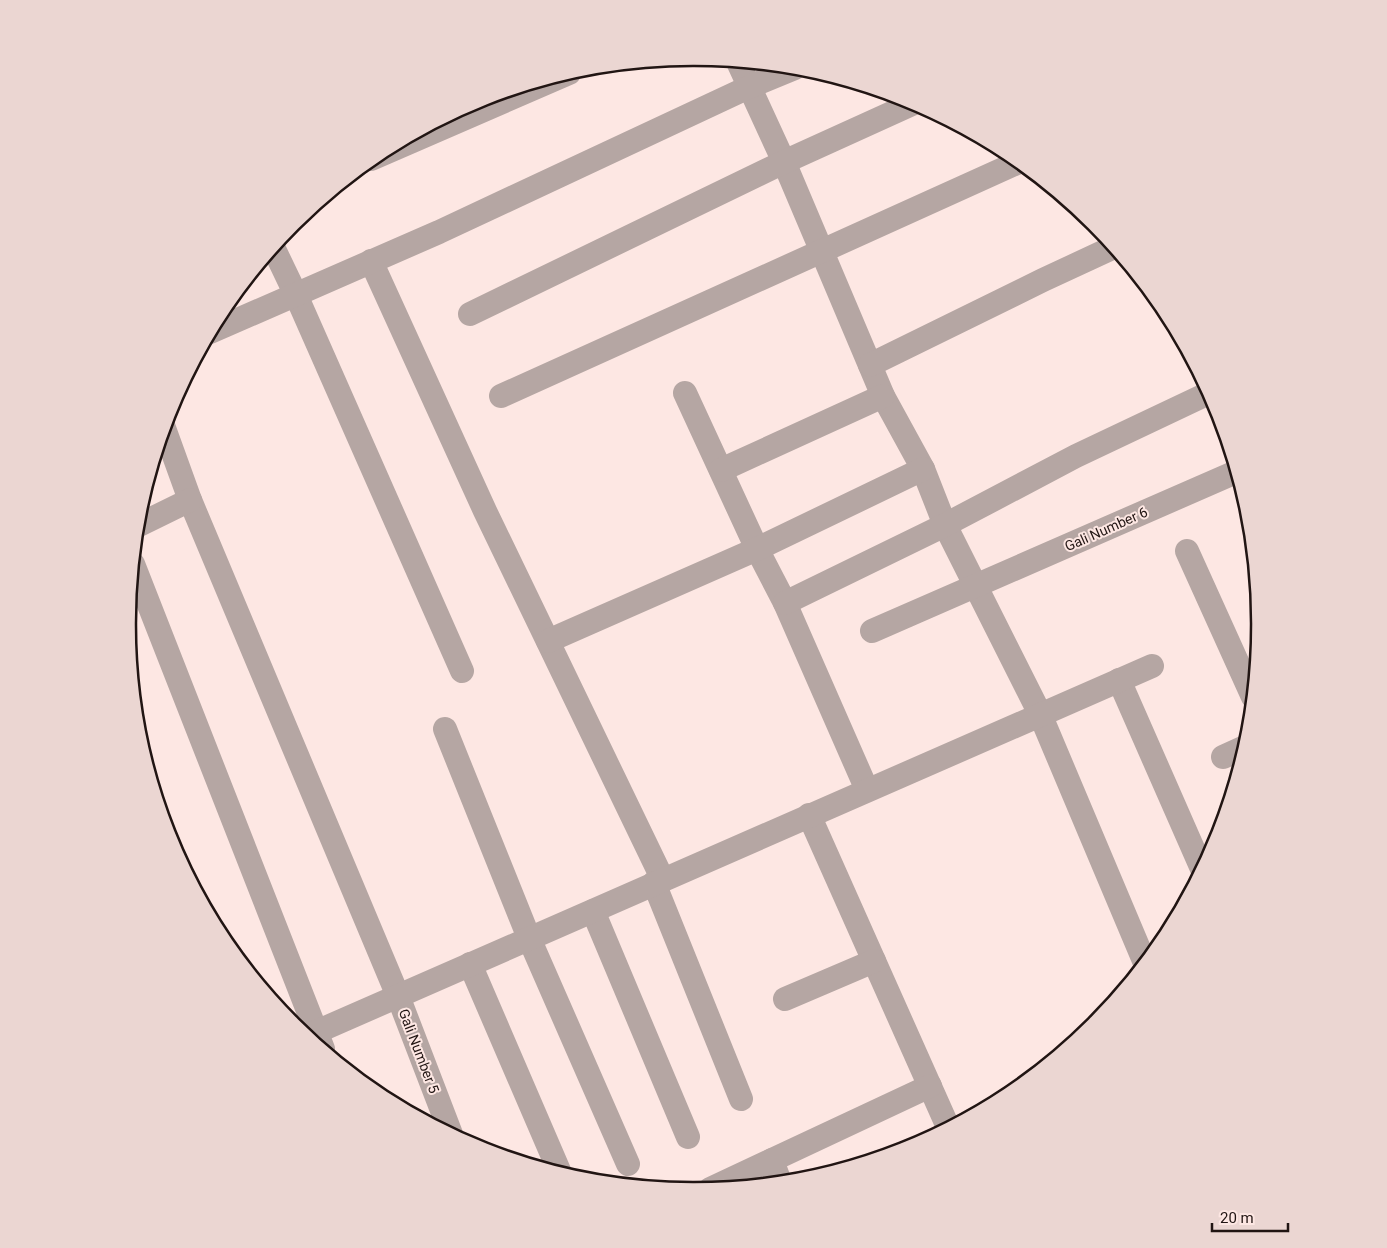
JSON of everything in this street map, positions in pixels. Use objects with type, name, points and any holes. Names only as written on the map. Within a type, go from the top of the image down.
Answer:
[{"type":"street","points":[[741,68],[784,162],[883,396],[923,469],[945,525],[1040,714],[1142,956]]},
{"type":"street","points":[[222,327],[439,232],[782,74]]},
{"type":"street","points":[[426,135],[521,94]]},
{"type":"street","points":[[470,314],[784,162],[904,108]]},
{"type":"street","points":[[501,396],[1011,166]]},
{"type":"street","points":[[870,365],[1107,250]]},
{"type":"street","points":[[276,254],[462,671]]},
{"type":"street","points":[[371,262],[485,511],[548,641],[659,882],[741,1100]]},
{"type":"street","points":[[685,393],[756,549],[785,603],[867,790]]},
{"type":"street","points":[[785,603],[945,525],[1076,456],[1202,395]]},
{"type":"street","points":[[721,470],[883,396]]},
{"type":"street","name":"Gali Number 5","points":[[168,438],[190,500],[398,996],[447,1124]]},
{"type":"street","points":[[548,641],[756,549],[923,469]]},
{"type":"street","name":"Gali Number 6","points":[[872,631],[1230,474]]},
{"type":"street","points":[[145,522],[190,500]]},
{"type":"street","points":[[1187,552],[1247,685]]},
{"type":"street","points":[[138,577],[311,1029]]},
{"type":"street","points":[[319,1037],[398,996],[1152,666]]},
{"type":"street","points":[[1119,680],[1198,861]]},
{"type":"street","points":[[446,729],[529,938],[628,1164]]},
{"type":"street","points":[[1224,757],[1236,751]]},
{"type":"street","points":[[809,815],[945,1121]]},
{"type":"street","points":[[593,910],[688,1136]]},
{"type":"street","points":[[784,999],[874,961]]},
{"type":"street","points":[[470,964],[557,1165]]},
{"type":"street","points":[[727,1181],[930,1086]]},
{"type":"street","points":[[772,1160],[777,1175]]}]
